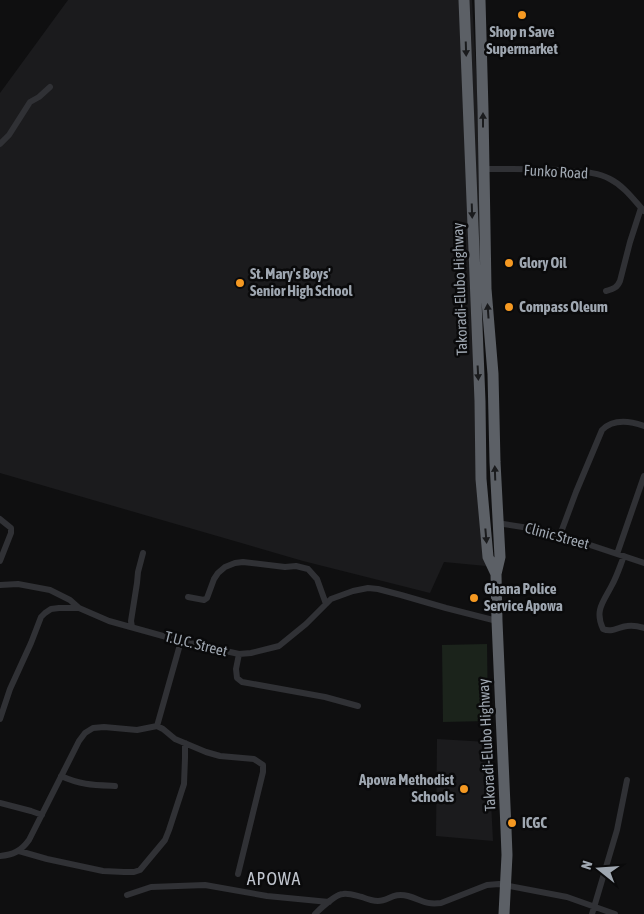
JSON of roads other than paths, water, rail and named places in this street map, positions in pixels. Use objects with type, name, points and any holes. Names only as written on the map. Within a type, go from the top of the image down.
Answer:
[{"type":"highway","name":"Takoradi-Elubo Highway","points":[[464,0],[482,480],[488,557],[496,574]]},
{"type":"highway","name":"Takoradi-Elubo Highway","points":[[480,0],[486,289],[493,374],[497,523],[500,557],[496,574],[506,829],[504,914]]},
{"type":"street","points":[[0,144],[9,135],[30,102],[50,87]]},
{"type":"street","name":"Funko Road","points":[[484,169],[554,169],[600,175],[620,185],[643,210]]},
{"type":"street","points":[[606,291],[617,287],[620,281],[630,242],[643,210]]},
{"type":"street","points":[[560,535],[602,430],[606,426],[628,422],[644,426]]},
{"type":"street","points":[[616,554],[644,476]]},
{"type":"street","points":[[0,519],[11,528],[11,533],[0,561]]},
{"type":"street","name":"Clinic Street","points":[[497,523],[542,530],[644,563]]},
{"type":"street","points":[[132,627],[131,621],[138,572],[143,554]]},
{"type":"street","points":[[624,556],[601,606],[600,622],[603,629],[608,631],[629,625],[644,628]]},
{"type":"street","points":[[188,596],[204,600],[207,598],[214,579],[225,567],[235,563],[251,563],[285,567],[296,566],[308,570],[317,579],[326,604]]},
{"type":"street","name":"T.U.C. Street","points":[[1,586],[18,584],[50,590],[70,600],[79,608],[109,621],[181,641],[239,654],[279,646],[306,624],[326,604],[338,596],[368,588],[378,589],[497,621]]},
{"type":"street","points":[[0,719],[10,689],[41,617],[51,609],[79,608]]},
{"type":"street","points":[[157,726],[181,641]]},
{"type":"street","points":[[239,654],[236,669],[237,678],[242,682],[325,697],[358,706]]},
{"type":"street","points":[[0,856],[20,851],[29,840],[79,741],[85,733],[93,728],[137,730],[157,726],[185,744],[220,756],[254,759],[263,765],[263,772],[238,874]]},
{"type":"street","points":[[20,851],[103,871],[134,872],[140,870],[165,840],[169,830],[184,784],[185,744]]},
{"type":"street","points":[[61,776],[94,786],[115,786]]},
{"type":"street","points":[[592,914],[628,780]]},
{"type":"street","points":[[0,803],[42,815]]},
{"type":"street","points":[[315,914],[339,894],[345,893],[374,901],[380,901],[397,894],[407,895],[434,904],[487,885],[499,884],[567,898],[615,914]]},
{"type":"street","points":[[127,895],[152,888],[205,885],[267,896],[329,902]]},
{"type":"place","name":"Shop n Save Supermarket","points":[[522,15]]},
{"type":"place","name":"Glory Oil","points":[[509,263]]},
{"type":"place","name":"St. Mary's Boys' Senior High School","points":[[240,283]]},
{"type":"place","name":"Compass Oleum","points":[[509,307]]},
{"type":"place","name":"Ghana Police Service Apowa","points":[[474,598]]},
{"type":"place","name":"Apowa Methodist Schools","points":[[464,789]]},
{"type":"place","name":"ICGC","points":[[512,823]]},
{"type":"district","name":"APOWA","points":[[274,879]]}]
